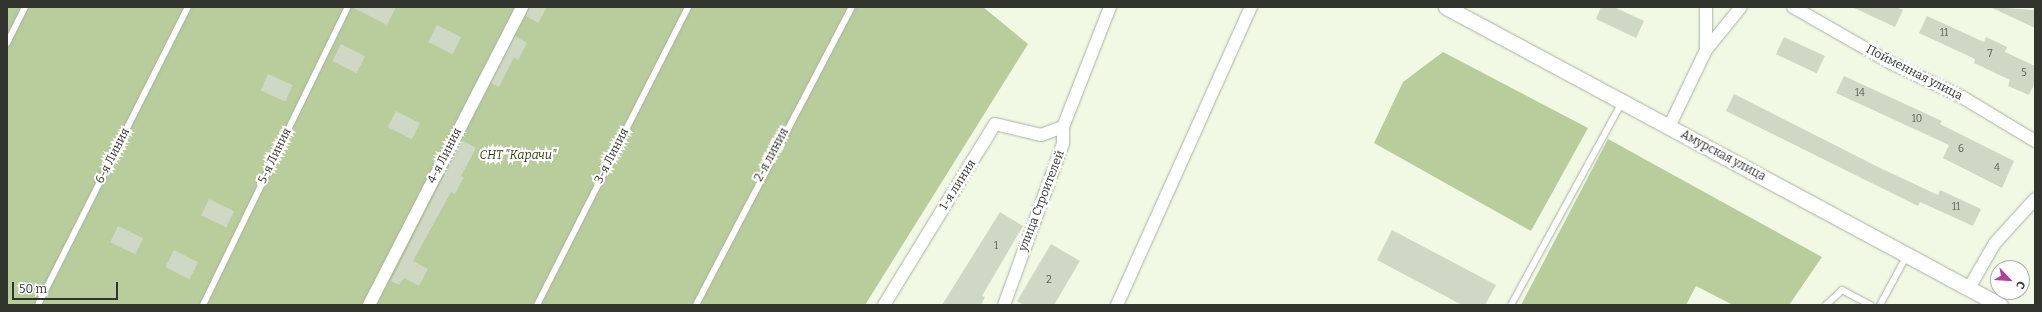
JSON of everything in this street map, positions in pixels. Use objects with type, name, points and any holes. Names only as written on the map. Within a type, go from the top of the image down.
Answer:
[{"type":"street","name":"4-я Линия","points":[[368,305],[522,7]]},
{"type":"street","name":"улица Строителей","points":[[1004,305],[1063,144],[1063,127],[1110,7]]},
{"type":"street","points":[[1117,305],[1251,7]]},
{"type":"street","name":"Амурская улица","points":[[1446,7],[2000,305]]},
{"type":"street","points":[[1706,7],[1706,50]]},
{"type":"street","points":[[1669,127],[1706,50],[1741,7]]},
{"type":"street","name":"Пойменная улица","points":[[1793,7],[1889,62],[1962,98],[2035,141]]},
{"type":"street","name":"1-я линия","points":[[884,305],[995,124],[1041,135],[1063,127]]},
{"type":"street","points":[[1969,288],[1996,243],[2035,199]]},
{"type":"lane","points":[[7,43],[25,7]]},
{"type":"lane","name":"6-я Линия","points":[[38,305],[188,7]]},
{"type":"lane","name":"5-я Линия","points":[[203,305],[348,7]]},
{"type":"lane","name":"3-я Линия","points":[[537,305],[688,7]]},
{"type":"lane","name":"2-я линия","points":[[696,305],[852,7]]},
{"type":"lane","points":[[1511,305],[1622,102]]},
{"type":"lane","points":[[1880,305],[1907,255]]},
{"type":"lane","points":[[1826,305],[1842,290],[1870,305]]},
{"type":"green space","name":"СНТ \"Карачи\"","points":[[7,7],[983,7],[1028,44],[865,305],[7,305]]},
{"type":"green space","points":[[1443,52],[1588,128],[1531,231],[1374,143],[1403,82]]},
{"type":"green space","points":[[1608,139],[1822,257],[1789,305],[1733,305],[1696,286],[1686,305],[1521,305]]},
{"type":"building","points":[[352,7],[396,7],[387,25]]},
{"type":"building","points":[[529,7],[547,7],[538,23],[526,16]]},
{"type":"building","points":[[1601,7],[1614,7],[1644,21],[1636,38],[1596,19]]},
{"type":"building","points":[[1852,7],[1896,7],[1903,10],[1895,27]]},
{"type":"building","points":[[1990,7],[2035,10],[2035,28]]},
{"type":"building","points":[[1927,16],[1984,42],[1986,37],[2007,47],[2005,52],[2035,66],[2035,82],[2029,95],[2008,86],[2010,80],[1974,63],[1975,59],[1919,33]]},
{"type":"building","points":[[437,25],[461,37],[452,54],[428,42]]},
{"type":"building","points":[[515,36],[527,43],[518,60],[514,57],[499,87],[491,83]]},
{"type":"building","points":[[1784,37],[1825,56],[1817,73],[1776,54]]},
{"type":"building","points":[[341,44],[365,56],[356,73],[332,61]]},
{"type":"building","points":[[268,74],[293,85],[285,101],[261,90]]},
{"type":"building","points":[[1844,76],[1942,121],[1940,124],[2014,161],[2002,188],[1943,158],[1949,145],[1836,93]]},
{"type":"building","points":[[1734,94],[1878,167],[1938,195],[1940,190],[1981,209],[1973,226],[1920,202],[1918,206],[1726,111]]},
{"type":"building","points":[[396,111],[420,123],[412,139],[388,127]]},
{"type":"building","points":[[462,140],[476,148],[461,176],[464,177],[455,194],[451,192],[413,261],[428,269],[419,286],[404,278],[399,285],[391,281]]},
{"type":"building","points":[[209,199],[234,211],[226,227],[201,215]]},
{"type":"building","points":[[1000,212],[1023,226],[982,296],[985,297],[981,305],[942,305]]},
{"type":"building","points":[[118,226],[143,238],[135,254],[110,242]]},
{"type":"building","points":[[1392,230],[1496,285],[1485,305],[1462,305],[1377,260]]},
{"type":"building","points":[[1051,244],[1080,261],[1054,305],[1024,305],[1017,301]]},
{"type":"building","points":[[174,250],[198,262],[189,279],[165,267]]}]
